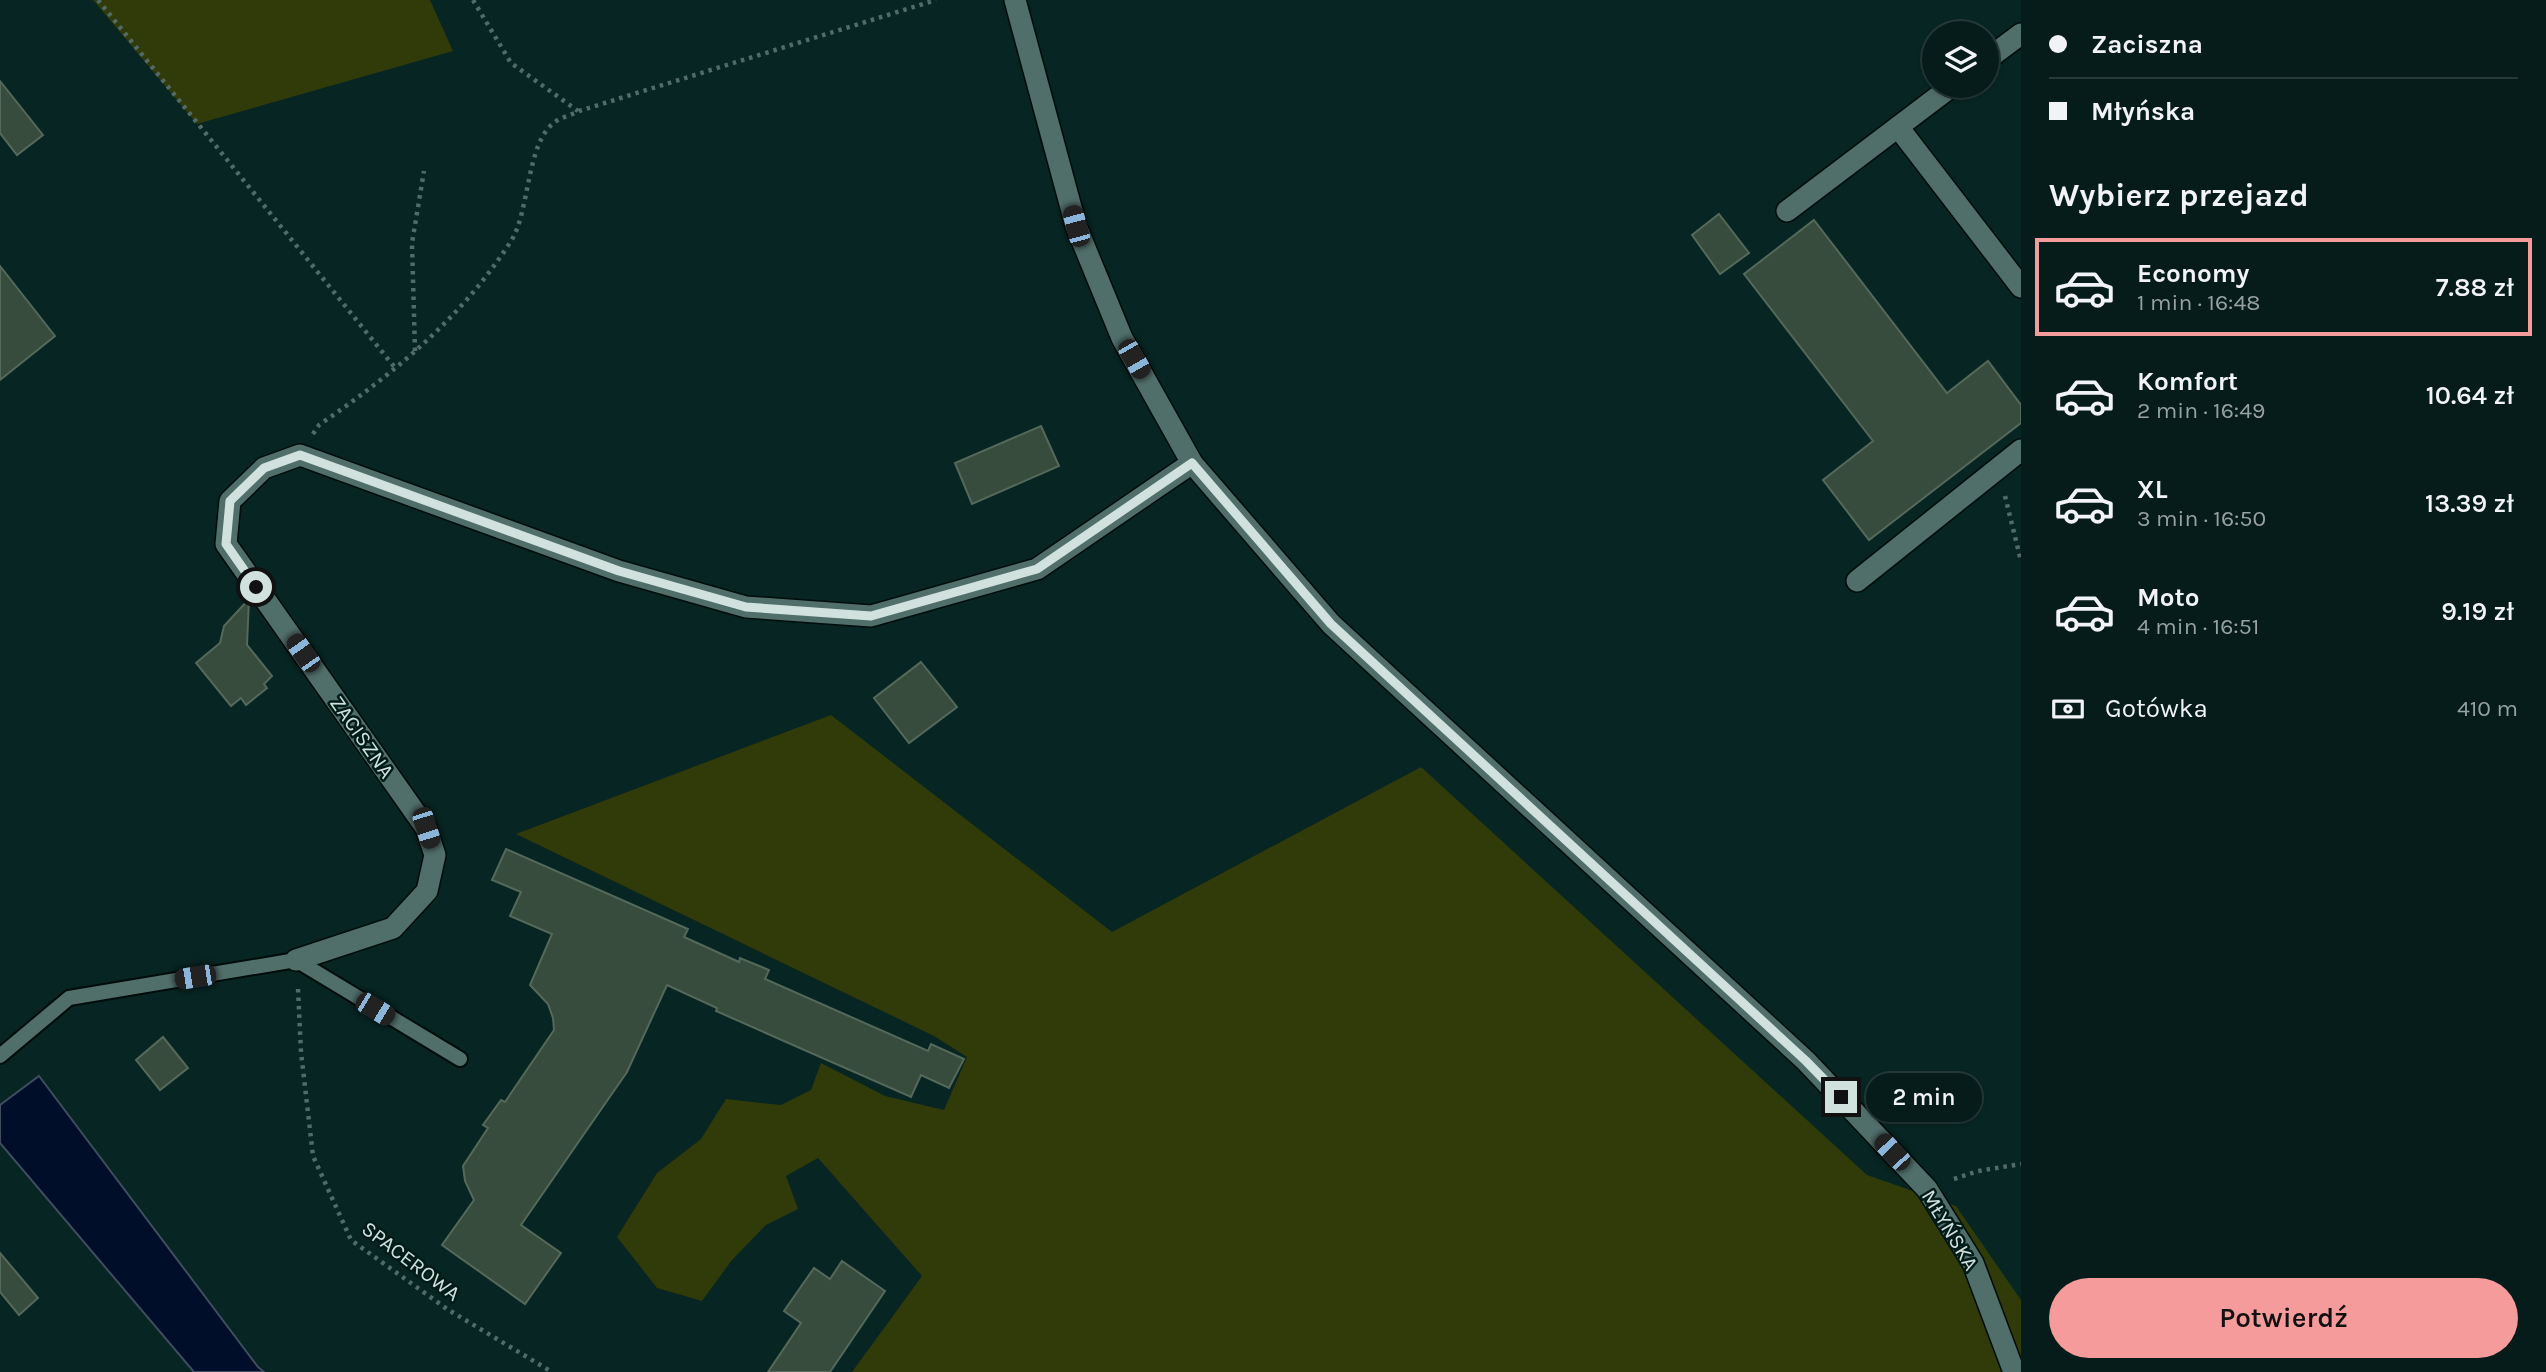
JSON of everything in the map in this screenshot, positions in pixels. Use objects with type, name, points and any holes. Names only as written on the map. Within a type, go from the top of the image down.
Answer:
[{"type":"street","name":"MŁYŃSKA","points":[[1014,0],[1076,226],[1122,338],[1192,463],[1331,624],[1806,1061],[1927,1189],[1973,1263],[2014,1372]]},
{"type":"street","points":[[1999,50],[2021,34]]},
{"type":"street","points":[[1787,211],[1936,98]]},
{"type":"street","points":[[1898,127],[2021,287]]},
{"type":"street","points":[[1857,581],[2021,450]]},
{"type":"street","points":[[300,455],[619,571],[746,607],[871,616],[1037,569],[1192,463]]},
{"type":"street","name":"ZACISZNA","points":[[296,961],[393,928],[427,891],[435,855],[426,828],[226,544],[230,501],[264,468],[300,455]]},
{"type":"lane","name":"ZACISZNA","points":[[0,1056],[69,998],[296,961]]},
{"type":"lane","points":[[296,961],[460,1059]]},
{"type":"path","points":[[98,0],[396,369]]},
{"type":"path","points":[[473,0],[511,63],[579,111]]},
{"type":"path","points":[[300,455],[319,425],[396,369],[455,314],[513,239],[524,205],[534,154],[553,123],[579,111],[936,0]]},
{"type":"path","points":[[415,352],[412,243],[424,171]]},
{"type":"path","points":[[1998,468],[2021,561]]},
{"type":"path","name":"SPACEROWA","points":[[296,961],[301,1052],[313,1156],[351,1240],[447,1309],[552,1372]]},
{"type":"path","points":[[1927,1189],[1978,1171],[2021,1164]]},
{"type":"green space","points":[[93,0],[430,0],[453,51],[197,124]]},
{"type":"green space","points":[[831,715],[1112,932],[1421,767],[1867,1175],[1956,1206],[2021,1300],[2021,1372],[852,1372],[922,1276],[818,1158],[786,1176],[798,1209],[766,1225],[732,1260],[702,1301],[657,1288],[617,1237],[657,1173],[701,1139],[726,1099],[781,1105],[811,1090],[821,1063],[885,1096],[944,1110],[967,1057],[934,1036],[516,834]]},
{"type":"water","points":[[39,1076],[264,1372],[194,1372],[0,1143],[0,1105]]},
{"type":"building","points":[[0,81],[43,135],[17,155],[0,133]]},
{"type":"building","points":[[1719,214],[1749,253],[1720,274],[1692,235]]},
{"type":"building","points":[[1814,220],[1947,393],[1988,361],[2021,405],[2021,423],[1869,540],[1823,480],[1873,441],[1744,274]]},
{"type":"building","points":[[0,266],[55,336],[0,380]]},
{"type":"building","points":[[1041,426],[1059,466],[972,504],[955,463]]},
{"type":"building","points":[[249,599],[247,645],[272,676],[264,684],[267,688],[246,705],[241,698],[231,706],[196,663],[220,643],[224,626]]},
{"type":"building","points":[[921,662],[957,707],[909,743],[874,698]]},
{"type":"building","points":[[506,849],[688,929],[684,937],[739,962],[740,958],[769,970],[765,979],[928,1051],[931,1044],[964,1059],[949,1088],[921,1075],[911,1097],[716,1011],[717,1008],[667,985],[627,1072],[521,1225],[561,1253],[525,1304],[442,1245],[474,1200],[465,1181],[463,1166],[488,1128],[483,1125],[501,1100],[505,1102],[554,1030],[548,1004],[530,985],[552,934],[510,916],[521,892],[492,880]]},
{"type":"building","points":[[163,1037],[188,1068],[160,1090],[136,1060]]},
{"type":"building","points":[[0,1253],[38,1298],[19,1315],[0,1292]]},
{"type":"building","points":[[842,1261],[885,1291],[830,1372],[768,1372],[801,1323],[784,1311],[814,1268],[830,1279]]},
{"type":"route","points":[[256,587],[226,544],[230,501],[264,468],[300,455],[619,571],[746,607],[871,616],[1037,569],[1192,463],[1331,624],[1806,1061],[1841,1097]]}]
